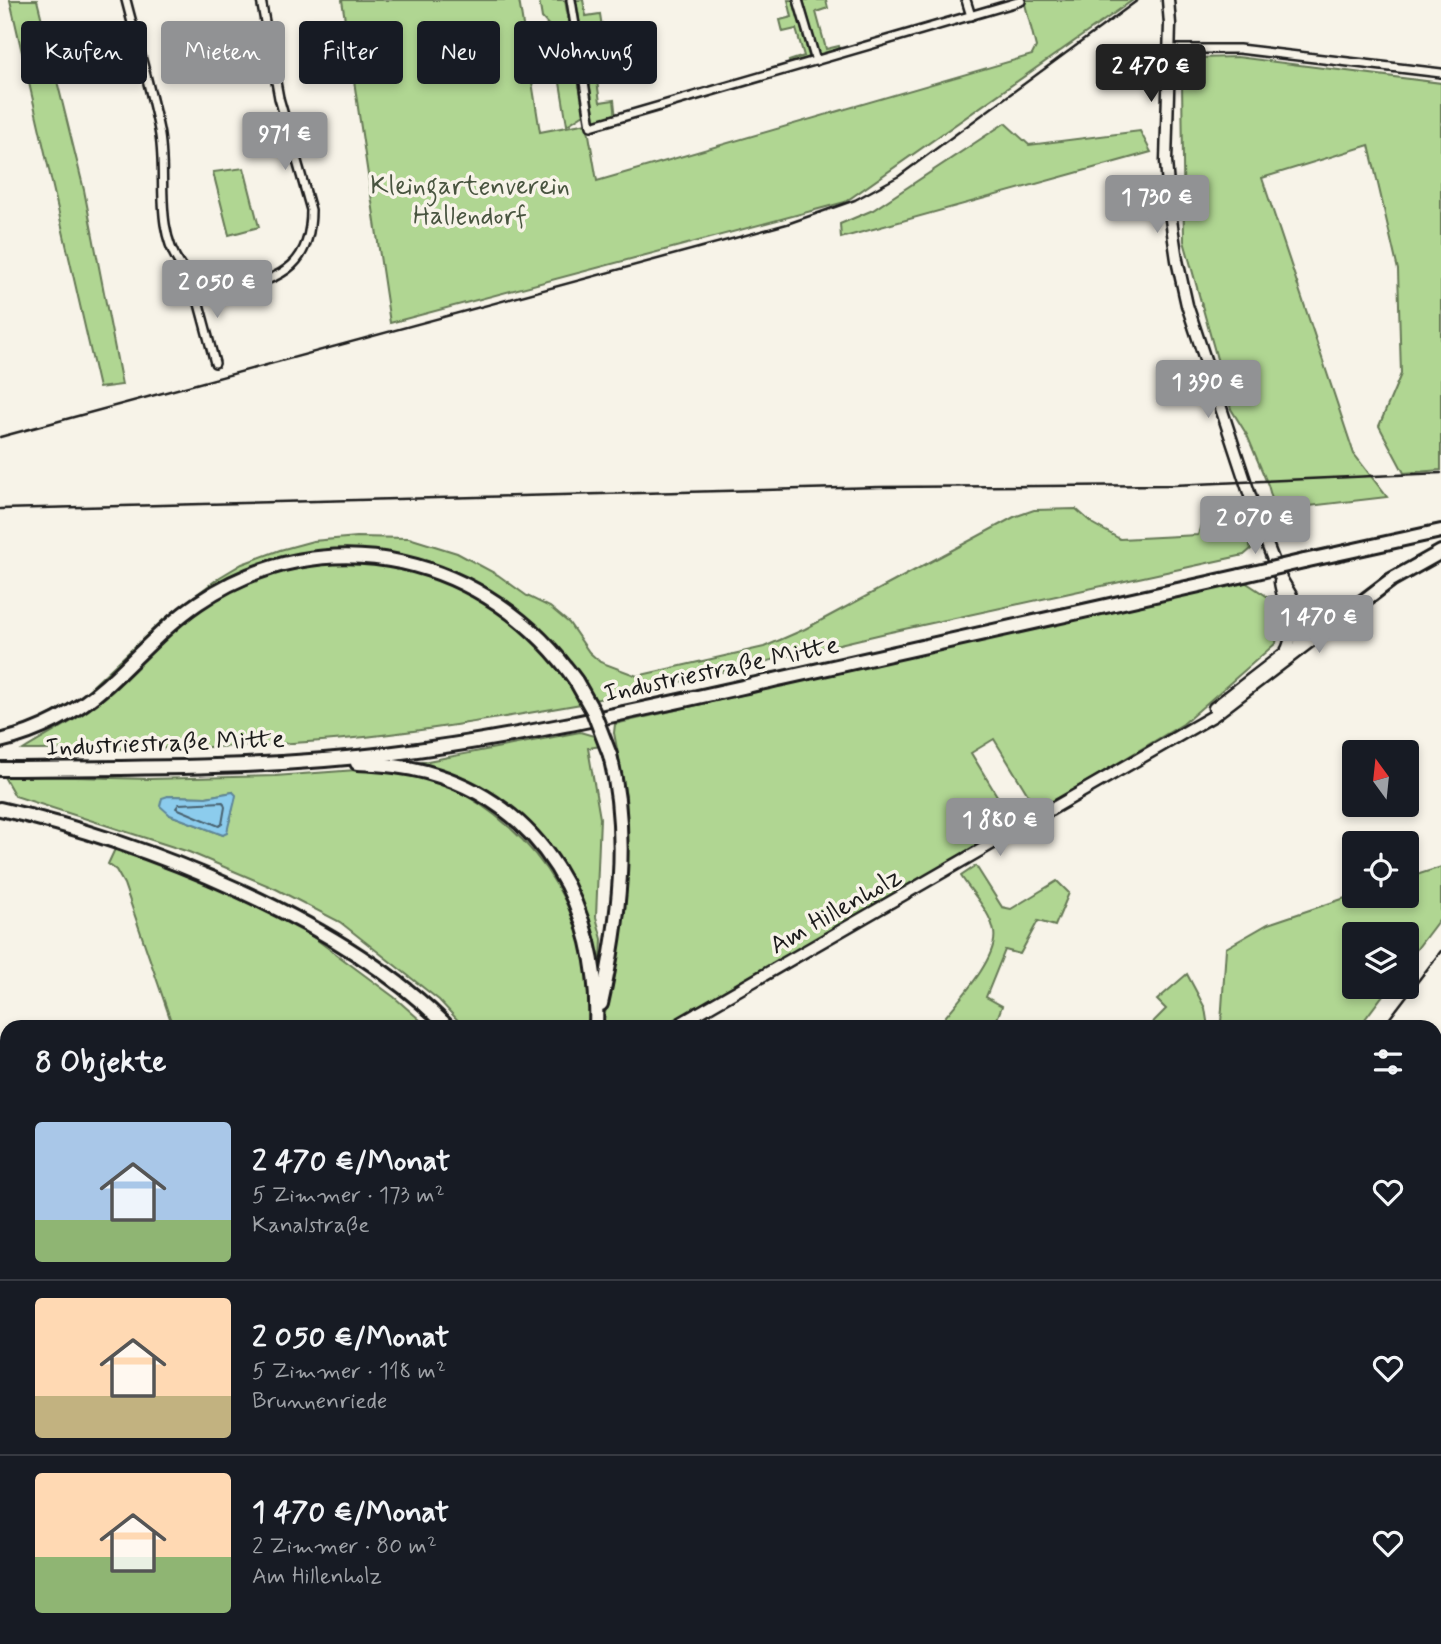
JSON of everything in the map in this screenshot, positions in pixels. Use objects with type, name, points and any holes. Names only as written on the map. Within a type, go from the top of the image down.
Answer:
[{"type":"highway","name":"Industriestraße Mitte","points":[[0,769],[226,766],[315,760],[399,752],[562,726],[1441,531]]},
{"type":"highway","points":[[1324,631],[1391,580],[1441,552]]},
{"type":"highway","points":[[0,741],[33,731],[79,707],[106,687],[184,613],[224,587],[268,568],[316,558],[351,556],[394,560],[437,572],[470,586],[501,604],[529,626],[555,652],[576,681],[593,712],[610,755],[620,813],[619,880],[605,985],[598,1020]]},
{"type":"highway","points":[[315,760],[382,764],[439,776],[490,801],[523,826],[557,868],[572,893],[583,921],[592,954],[596,984],[596,1020]]},
{"type":"highway","points":[[0,809],[100,837],[170,862],[275,909],[335,941],[386,973],[441,1020]]},
{"type":"main road","points":[[694,1020],[698,1013]]},
{"type":"street","points":[[128,1],[160,133],[166,227],[179,264],[197,281],[219,286],[237,286],[278,274],[293,264],[301,254],[309,232],[311,210],[279,98],[261,0]]},
{"type":"street","points":[[571,0],[592,126],[1021,1]]},
{"type":"street","points":[[798,0],[816,61]]},
{"type":"street","points":[[966,0],[971,16]]},
{"type":"street","points":[[1168,0],[1170,49],[1166,161],[1177,260],[1187,304],[1259,526],[1279,575],[1298,610],[1303,633],[1295,653]]},
{"type":"street","points":[[1170,49],[1238,48],[1441,73]]},
{"type":"street","points":[[197,281],[195,289],[215,363]]},
{"type":"street","points":[[1279,575],[1290,624],[1303,633],[1324,631]]},
{"type":"street","name":"Am Hillenholz","points":[[1198,723],[1228,695],[1285,653],[1289,647],[1290,624]]},
{"type":"street","name":"Am Hillenholz","points":[[686,1020],[1213,716],[1324,631]]},
{"type":"green space","points":[[10,0],[37,0],[42,21],[21,21],[21,48]]},
{"type":"green space","name":"Kleingartenverein Hallendorf","points":[[342,0],[519,0],[522,21],[514,21],[514,84],[532,84],[540,132],[587,123],[597,181],[1032,55],[1036,47],[1024,0],[1133,0],[845,202],[390,323],[354,84],[403,84],[403,21],[345,21]]},
{"type":"green space","points":[[539,0],[565,0],[568,21],[545,21]]},
{"type":"green space","points":[[576,0],[583,0],[586,16],[600,14],[601,21],[579,21]]},
{"type":"green space","points":[[788,0],[793,0],[811,63],[791,68],[789,61],[804,56],[796,29],[783,32],[780,20],[792,17]]},
{"type":"green space","points":[[803,0],[826,0],[828,8],[816,12],[826,49],[839,46],[841,54],[820,60]]},
{"type":"green space","points":[[1237,57],[1441,83],[1441,470],[1404,473],[1379,426],[1401,374],[1398,270],[1369,145],[1262,178],[1354,454],[1387,497],[1275,510],[1268,485],[1247,435],[1231,409],[1184,241],[1182,81],[1195,58]]},
{"type":"green space","points":[[29,84],[58,84],[84,190],[122,385],[99,388]]},
{"type":"green space","points":[[560,84],[579,84],[584,114],[567,125]]},
{"type":"green space","points":[[589,84],[597,84],[600,102],[614,100],[616,119],[596,125]]},
{"type":"green space","points":[[1005,123],[1029,145],[1140,131],[1151,152],[841,238],[840,224],[873,210]]},
{"type":"green space","points":[[244,168],[259,227],[229,235],[213,172]]},
{"type":"green space","points":[[1076,509],[1093,524],[1120,539],[1198,535],[1205,511],[1237,509],[1251,549],[1244,555],[594,700],[570,664],[546,636],[503,599],[471,580],[436,566],[400,556],[363,552],[236,577],[99,686],[52,718],[0,737],[0,733],[33,724],[81,697],[164,619],[220,577],[242,564],[313,541],[357,537],[409,538],[457,553],[550,607],[569,623],[589,652],[600,662],[637,676],[764,647],[805,629],[1014,517],[1034,510]]},
{"type":"green space","points":[[349,563],[419,574],[453,586],[485,602],[514,622],[540,645],[563,673],[581,704],[420,730],[322,741],[210,747],[23,750],[98,703],[178,627],[216,600],[258,580],[280,573],[325,564]]},
{"type":"green space","points":[[1242,580],[1274,601],[1280,621],[1276,643],[1183,724],[1041,809],[1029,806],[1033,803],[994,739],[971,753],[1010,817],[1022,812],[1022,821],[675,1020],[604,1020],[609,995],[627,826],[626,796],[614,733],[615,724]]},
{"type":"green space","points":[[580,732],[594,736],[601,746],[588,748],[600,818],[596,917],[602,939],[600,985],[592,933],[580,897],[561,864],[533,830],[412,764]]},
{"type":"green space","points":[[370,769],[420,776],[448,786],[481,805],[510,827],[535,854],[556,884],[573,917],[584,952],[589,989],[588,1020],[458,1020],[439,1000],[340,922],[276,889],[189,852],[15,796],[3,775],[149,779],[275,776]],"holes":[[[233,792],[231,815],[223,835],[170,815],[168,796],[206,797]]]},
{"type":"green space","points":[[115,849],[183,870],[305,931],[394,997],[420,1020],[171,1020],[124,884],[116,870],[108,864]]},
{"type":"green space","points":[[976,866],[1002,907],[1011,909],[1057,881],[1069,893],[1055,926],[1038,921],[1020,954],[1005,950],[986,997],[1002,1006],[997,1020],[943,1020],[983,968],[994,943],[989,917],[961,876]]},
{"type":"green space","points":[[1441,867],[1441,917],[1419,946],[1419,922],[1342,922],[1342,999],[1380,999],[1364,1020],[1221,1020],[1226,948],[1268,924],[1342,899],[1342,908],[1419,908],[1419,874]]},
{"type":"green space","points":[[1187,974],[1205,1008],[1207,1020],[1155,1020],[1166,1009],[1157,1000]]},
{"type":"water","points":[[233,792],[236,795],[234,805],[227,833],[223,835],[170,815],[160,806],[162,798],[168,796],[206,797]]},
{"type":"railway","points":[[0,437],[787,224],[855,200],[899,176],[1138,0]]},
{"type":"railway","points":[[0,509],[880,487],[1174,485],[1441,473]]},
{"type":"railway","points":[[1388,1020],[1441,951]]}]
